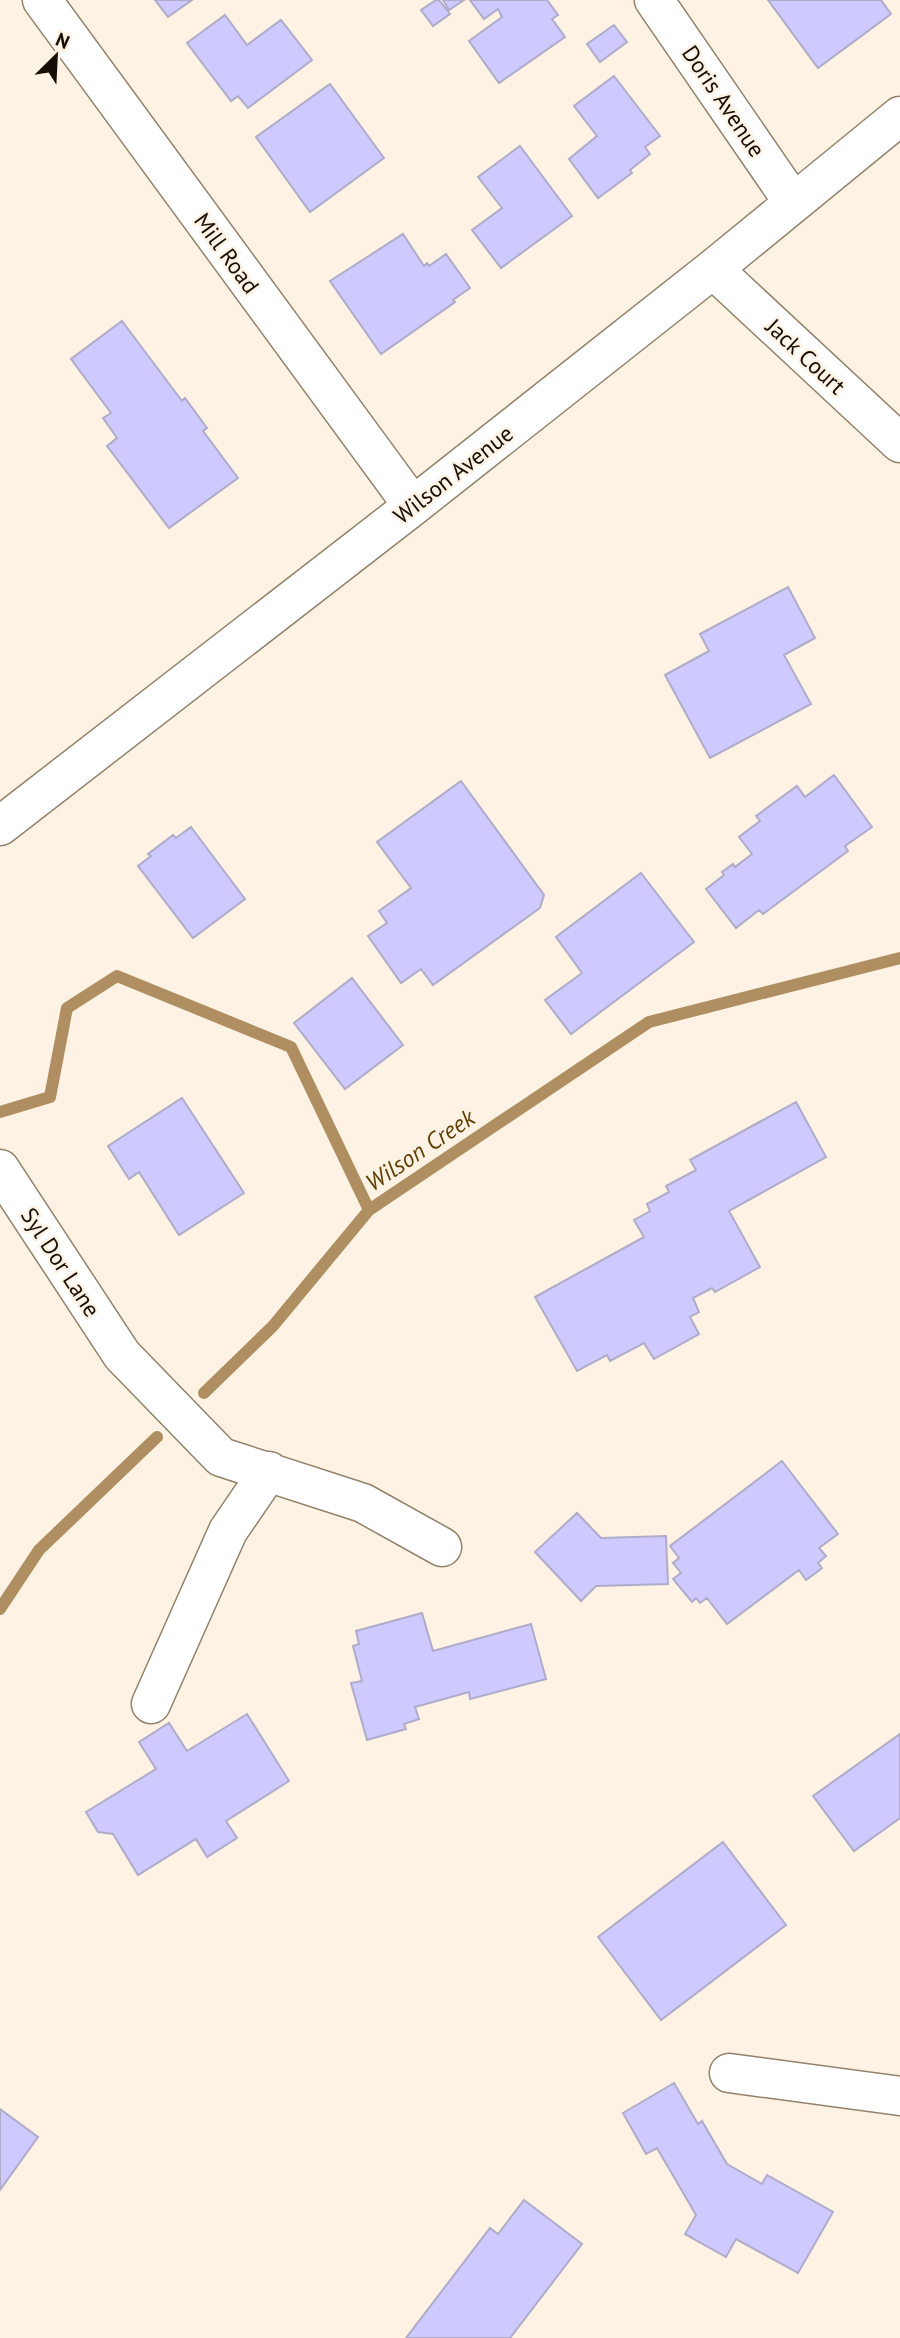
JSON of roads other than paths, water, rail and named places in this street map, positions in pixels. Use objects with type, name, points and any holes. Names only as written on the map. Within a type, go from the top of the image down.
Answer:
[{"type":"street","name":"Mill Road","points":[[42,0],[413,506]]},
{"type":"street","name":"Doris Avenue","points":[[654,0],[793,202]]},
{"type":"street","name":"Wilson Avenue","points":[[0,825],[413,506],[713,269],[900,116]]},
{"type":"street","name":"Jack Court","points":[[713,269],[900,443]]},
{"type":"street","name":"Syl Dor Lane","points":[[0,1170],[122,1355],[221,1457],[363,1503],[442,1547]]},
{"type":"street","points":[[151,1704],[228,1531],[269,1471]]},
{"type":"street","points":[[729,2073],[900,2096]]},
{"type":"waterway","name":"Wilson Creek","points":[[0,1112],[50,1097],[67,1008],[117,976],[291,1047],[369,1210],[649,1022],[900,958]]},
{"type":"waterway","points":[[204,1393],[273,1326],[369,1210]]},
{"type":"waterway","points":[[0,1609],[39,1550],[157,1437]]}]
